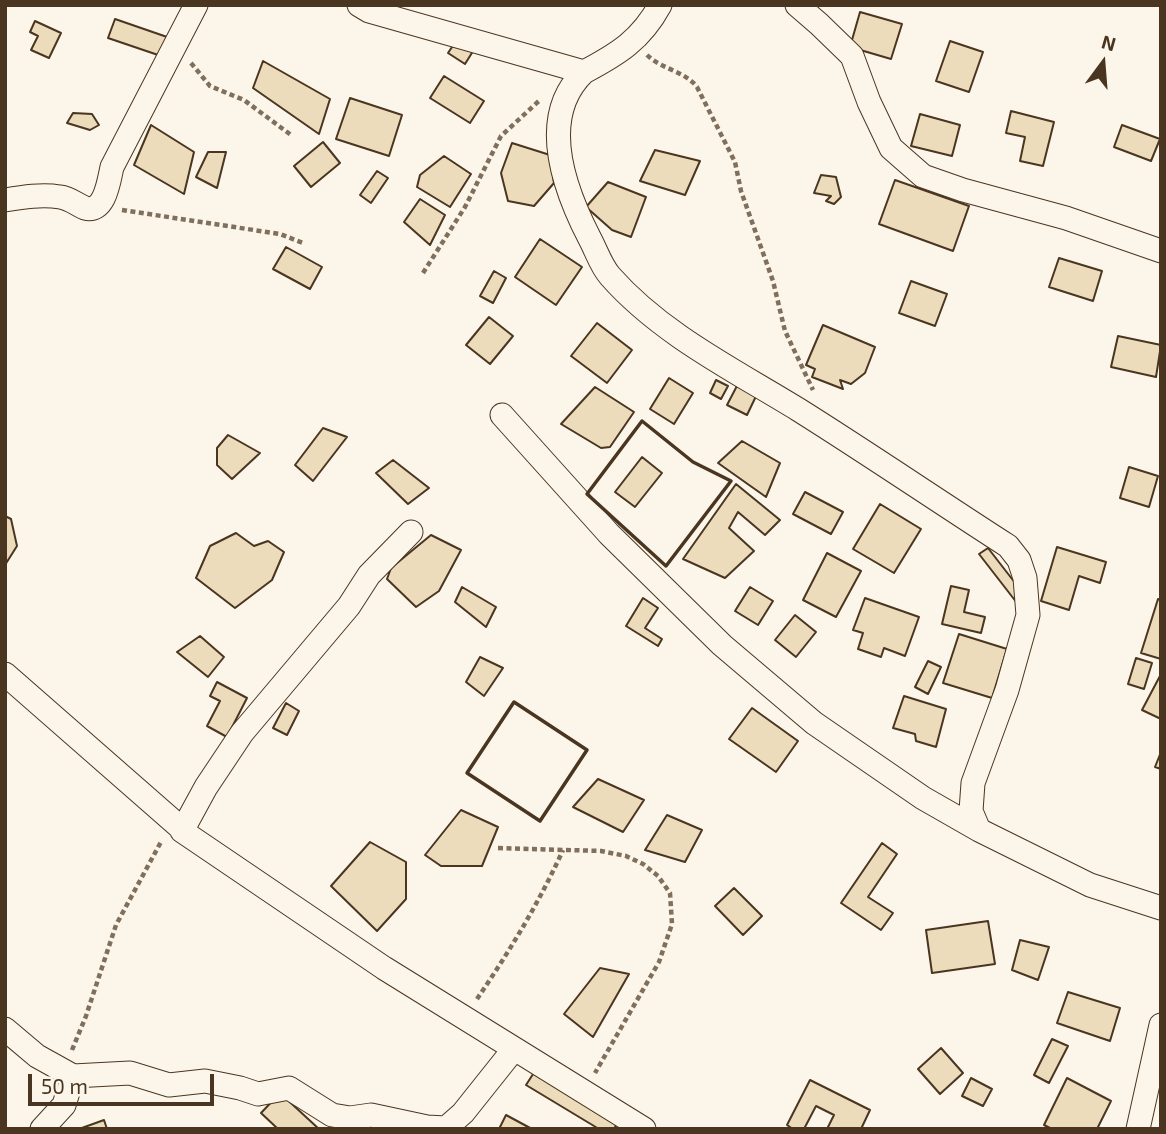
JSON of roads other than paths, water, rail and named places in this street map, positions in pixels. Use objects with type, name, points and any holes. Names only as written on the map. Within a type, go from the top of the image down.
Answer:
[{"type":"street","points":[[5,200],[31,196],[61,197],[83,208],[91,209],[99,205],[106,192],[112,167],[196,5]]},
{"type":"street","points":[[359,5],[578,78]]},
{"type":"street","points":[[660,5],[636,40],[578,78],[566,94],[558,124],[558,151],[575,211],[608,273],[635,301],[675,333],[834,432],[1008,546],[1019,560],[1025,578],[1028,615],[1007,690],[973,783],[971,811],[979,830]]},
{"type":"street","points":[[797,5],[852,56],[869,102],[891,148],[923,176],[963,190],[1066,218],[1161,251]]},
{"type":"street","points":[[502,415],[608,534],[722,645],[814,723],[923,798],[979,830],[1090,885],[1161,908]]},
{"type":"street","points":[[178,826],[242,733],[349,606],[369,575],[411,532]]},
{"type":"street","points":[[5,674],[178,826],[384,968],[645,1129]]},
{"type":"street","points":[[1138,1129],[1161,1025]]},
{"type":"street","points":[[5,1029],[37,1056],[66,1073],[130,1073],[169,1085],[205,1081],[258,1094],[289,1088],[331,1115],[350,1118],[371,1115],[377,1123],[446,1128],[463,1113],[514,1049]]},
{"type":"street","points":[[42,1129],[64,1105],[66,1073]]}]
